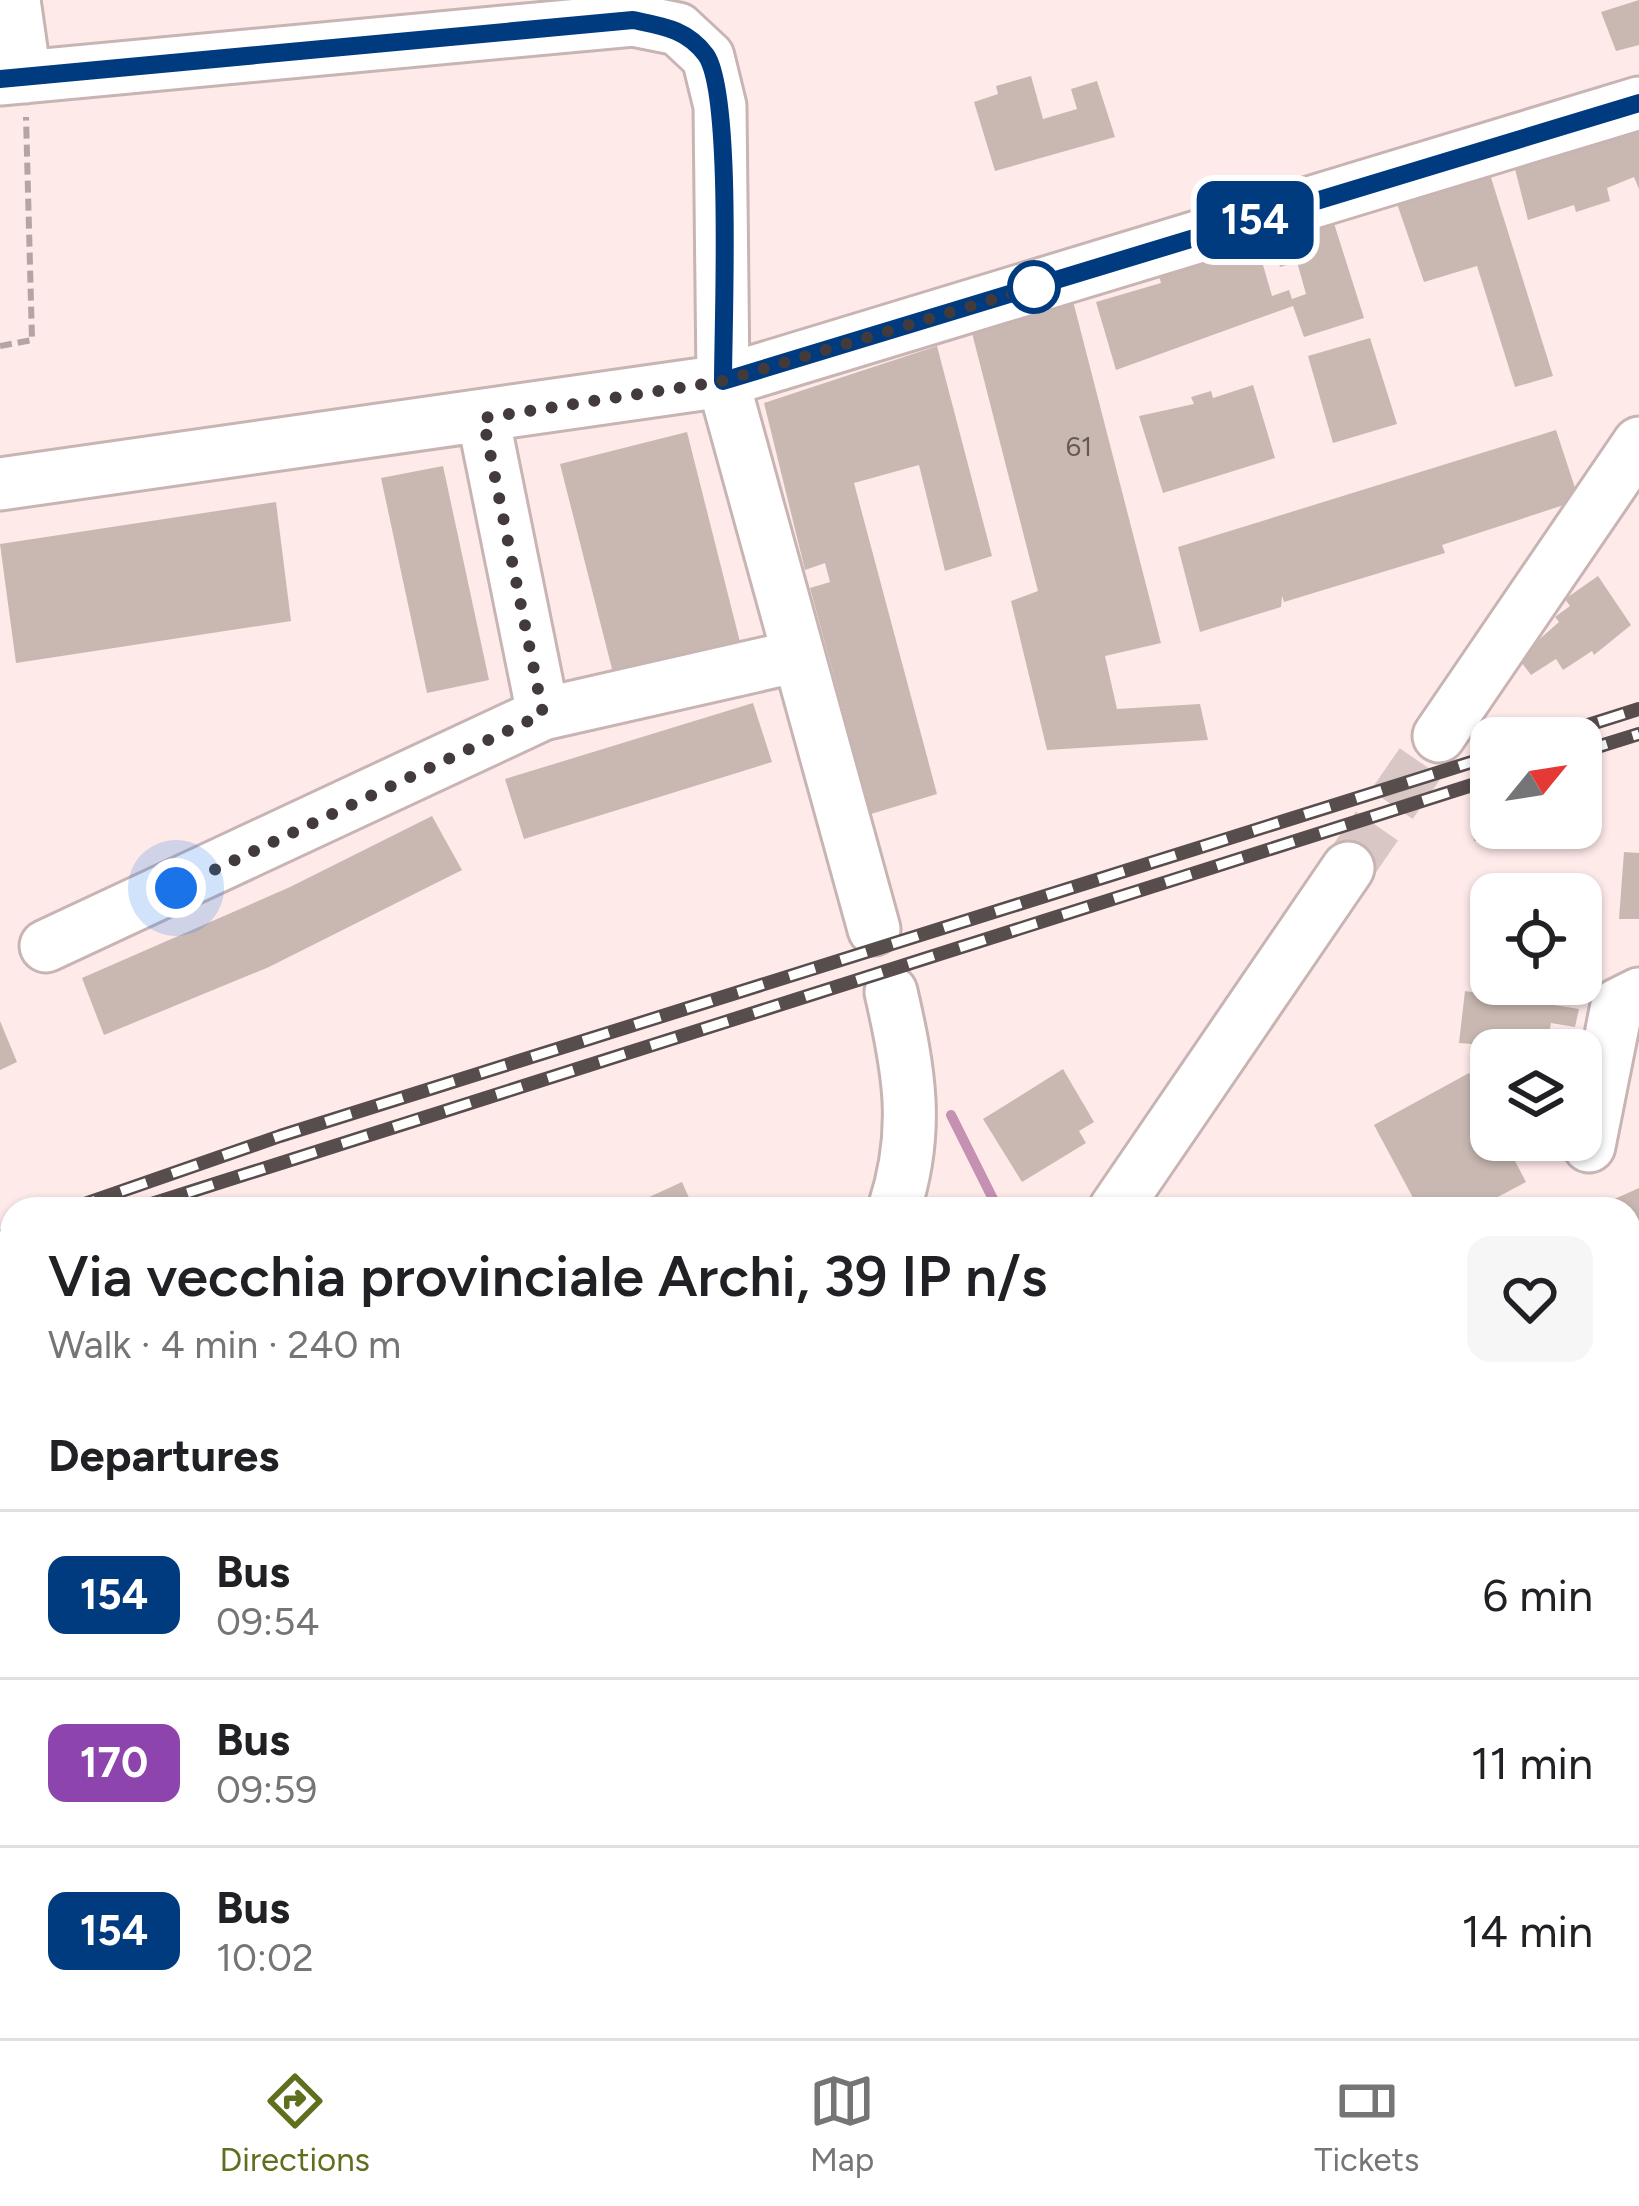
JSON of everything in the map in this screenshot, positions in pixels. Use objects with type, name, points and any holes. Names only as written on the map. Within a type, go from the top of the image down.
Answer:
[{"type":"street","points":[[14,0],[12,78],[633,20],[678,29],[708,57],[720,106],[723,381],[874,929]]},
{"type":"street","points":[[0,484],[723,381],[1639,103]]},
{"type":"street","points":[[483,418],[543,714]]},
{"type":"street","points":[[1439,736],[1639,443]]},
{"type":"street","points":[[46,946],[543,714],[798,656]]},
{"type":"street","points":[[1123,1197],[1348,868]]},
{"type":"street","points":[[891,992],[913,1084],[905,1176],[898,1197]]},
{"type":"street","points":[[1602,1081],[1617,1005],[1639,994]]},
{"type":"path","points":[[0,346],[32,340],[12,78]]},
{"type":"building","points":[[1639,0],[1639,45],[1616,51],[1601,12]]},
{"type":"building","points":[[1031,76],[1043,119],[1077,109],[1071,89],[1097,81],[1115,137],[995,171],[974,102],[998,94],[996,86]]},
{"type":"building","points":[[1621,128],[1622,135],[1639,130],[1639,189],[1634,177],[1607,188],[1610,201],[1576,212],[1574,205],[1528,220],[1513,161]]},
{"type":"building","points":[[1488,168],[1553,376],[1515,387],[1477,266],[1424,282],[1395,198]]},
{"type":"building","points":[[1332,217],[1364,318],[1304,337],[1293,306],[1116,370],[1096,302],[1161,283],[1157,270]],"holes":[[[1278,260],[1280,267],[1297,262],[1306,294],[1292,299],[1289,290],[1272,296],[1263,265]]]},
{"type":"building","points":[[1073,301],[1161,643],[1105,656],[1117,709],[1200,704],[1208,740],[1047,750],[1011,601],[1038,591],[972,333]]},
{"type":"building","points":[[1370,338],[1397,424],[1333,443],[1308,356]]},
{"type":"building","points":[[937,346],[992,556],[945,571],[919,465],[854,483],[937,794],[871,814],[810,588],[830,582],[825,563],[805,570],[764,403]]},
{"type":"building","points":[[1253,385],[1275,458],[1163,493],[1139,416],[1194,404],[1191,397],[1211,391],[1213,398]]},
{"type":"building","points":[[1556,430],[1579,500],[1442,545],[1445,553],[1284,602],[1282,596],[1281,607],[1200,632],[1178,547]]},
{"type":"building","points":[[687,432],[740,642],[613,673],[560,464]]},
{"type":"building","points":[[443,466],[489,680],[427,693],[381,478]]},
{"type":"building","points":[[276,502],[291,621],[16,663],[0,544]]},
{"type":"building","points":[[1598,576],[1631,625],[1594,655],[1592,651],[1563,670],[1556,659],[1531,675],[1518,658],[1559,622],[1555,617],[1570,606],[1565,599]]},
{"type":"building","points":[[753,703],[772,762],[524,839],[505,779]]},
{"type":"building","points":[[432,816],[462,870],[269,967],[104,1035],[82,978],[290,887]]},
{"type":"building","points":[[1624,852],[1639,853],[1639,919],[1619,919]]},
{"type":"building","points":[[1465,991],[1470,992],[1470,1005],[1579,1009],[1575,1027],[1551,1023],[1550,1029],[1470,1029],[1470,1044],[1459,1043]]},
{"type":"building","points":[[0,1021],[17,1062],[0,1070]]},
{"type":"building","points":[[1063,1069],[1094,1122],[1079,1131],[1086,1143],[1022,1182],[983,1119]]},
{"type":"building","points":[[1469,1073],[1470,1161],[1515,1161],[1526,1182],[1498,1197],[1413,1197],[1374,1125]]},
{"type":"building","points":[[682,1182],[689,1197],[649,1197]]},
{"type":"building","points":[[1639,1188],[1639,1197],[1619,1197]]},
{"type":"waterway","points":[[951,1115],[992,1197]]},
{"type":"tunnel","points":[[1348,868],[1439,736]]},
{"type":"railway","points":[[1602,721],[1639,709]]},
{"type":"railway","points":[[1602,745],[1639,734]]},
{"type":"railway","points":[[105,1197],[280,1136],[1470,763]]},
{"type":"railway","points":[[174,1197],[1470,786]]},
{"type":"bus line","name":"154","points":[[0,79],[633,20],[678,29],[708,57],[720,106],[723,381],[1639,103]]},
{"type":"route","points":[[176,888],[433,762],[543,714],[483,418],[723,381],[1044,284],[1034,287]]}]
